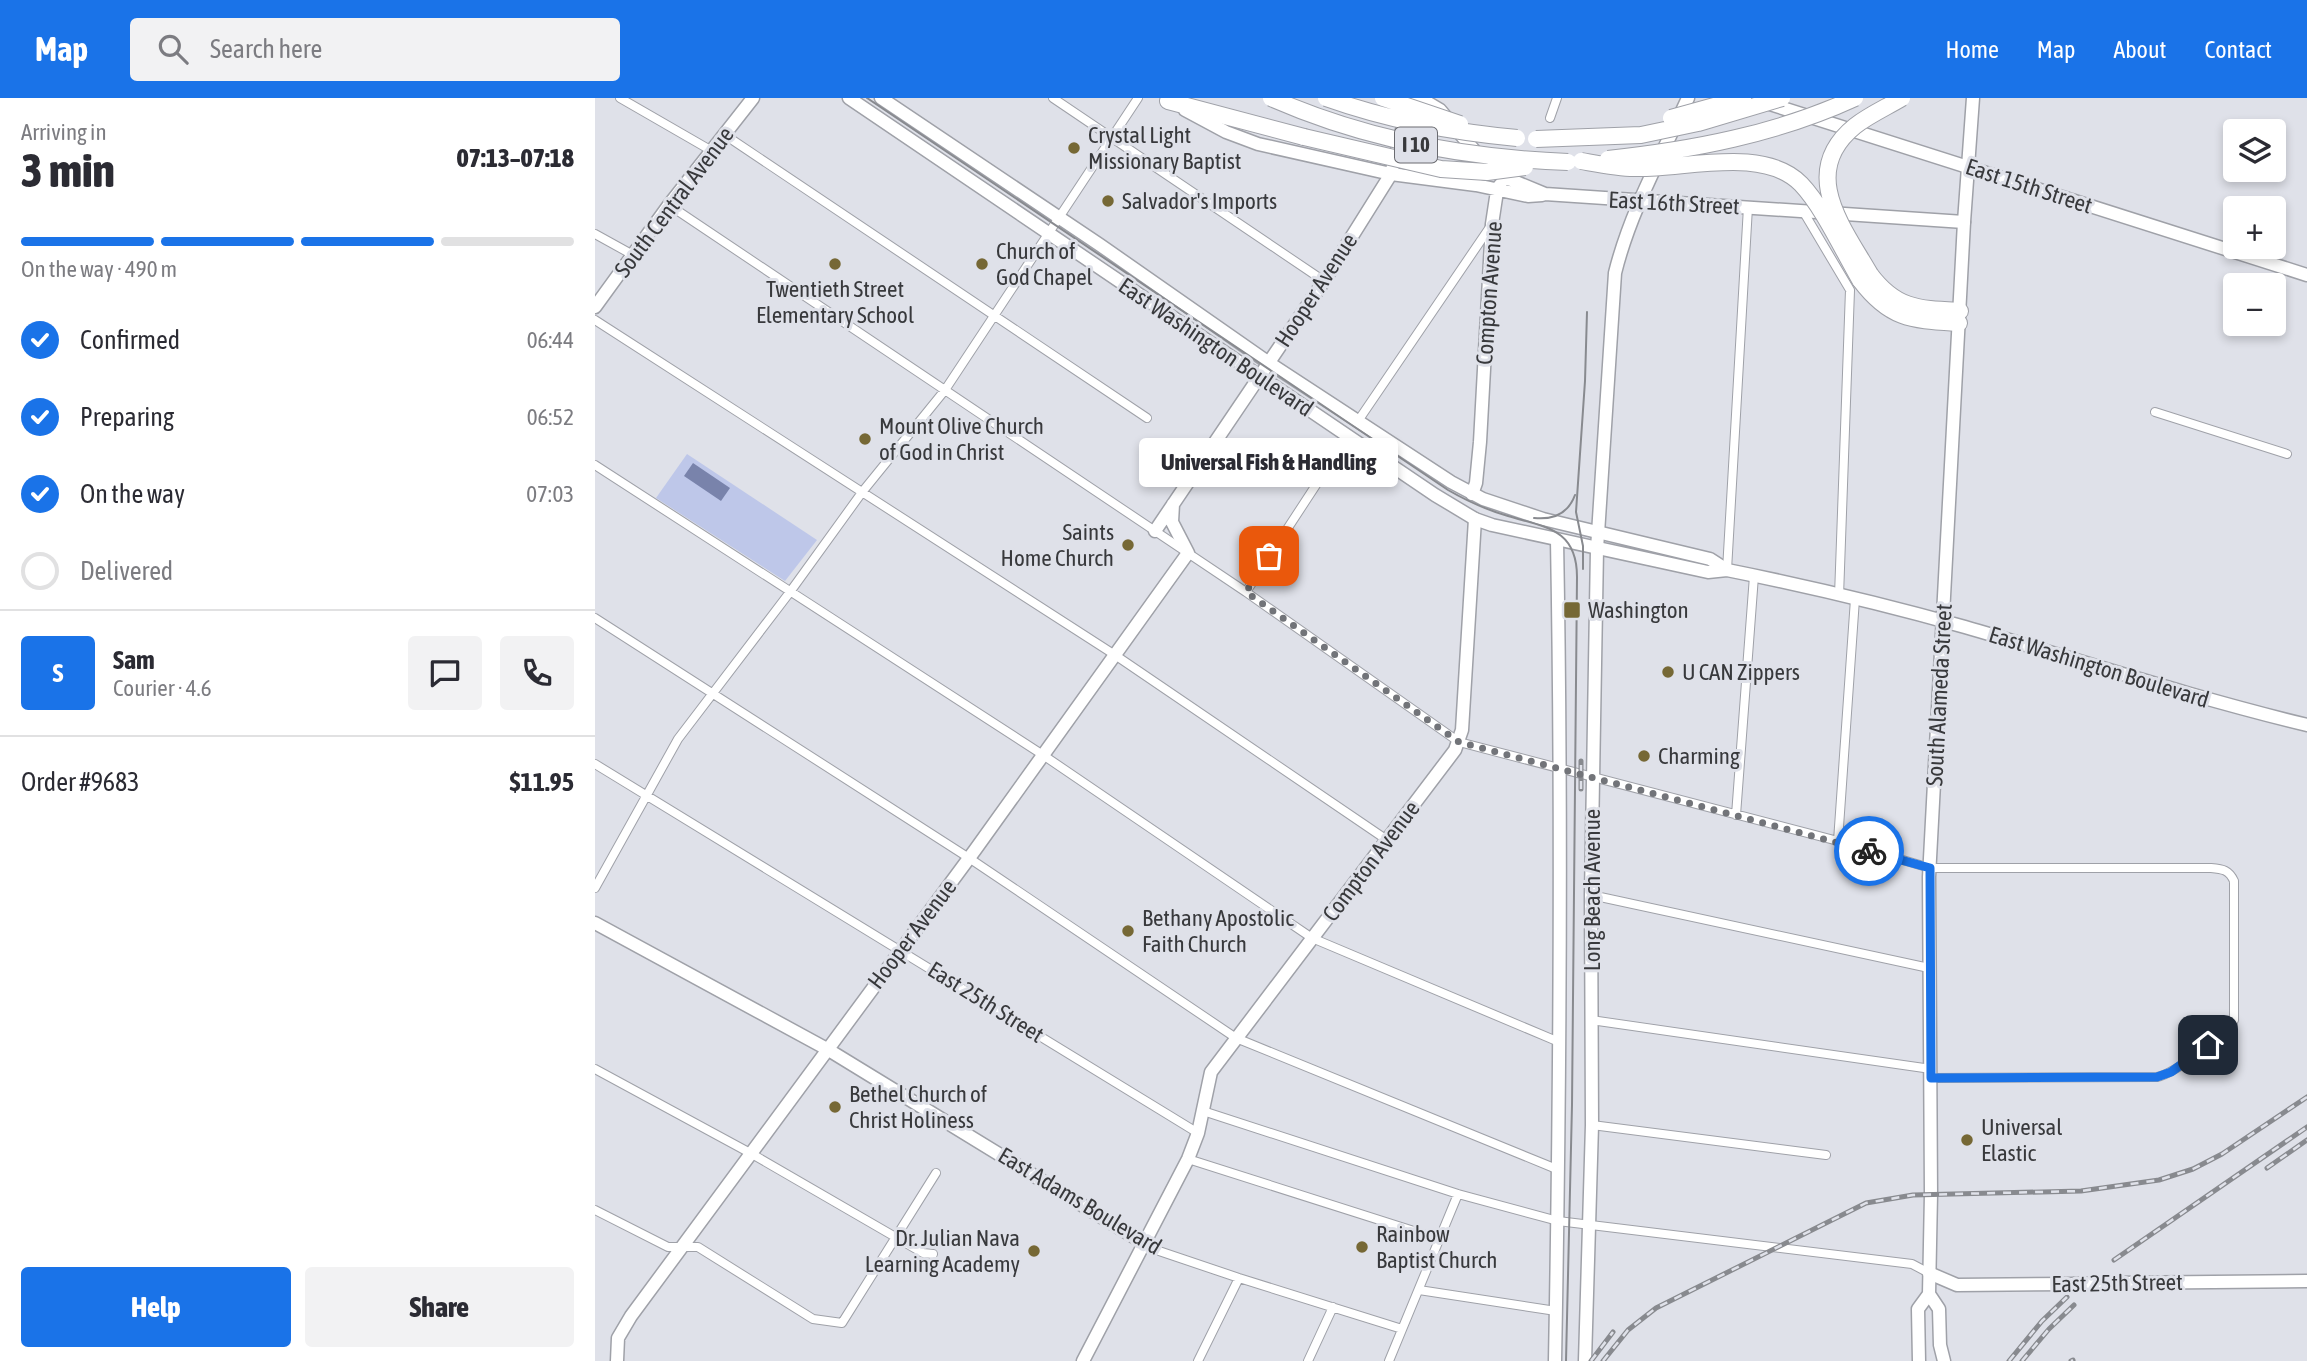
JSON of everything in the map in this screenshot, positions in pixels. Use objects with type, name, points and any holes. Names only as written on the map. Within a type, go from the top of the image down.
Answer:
[{"type":"highway","name":"I 10","points":[[1271,98],[1304,113],[1402,143],[1511,160],[1574,162],[1709,145],[1771,129],[1855,98]]},
{"type":"highway","name":"I 10","points":[[1326,98],[1411,123],[1471,134],[1536,139],[1641,135],[1698,123],[1782,98]]},
{"type":"highway","points":[[1383,98],[1458,123],[1517,138]]},
{"type":"highway","points":[[1536,139],[1645,125],[1743,98]]},
{"type":"highway","points":[[1865,277],[1833,210],[1828,190],[1829,168],[1833,154],[1843,138],[1856,125],[1902,98]]},
{"type":"highway","points":[[1165,100],[1411,164],[1459,172],[1487,172],[1574,162],[1634,168],[1716,164],[1769,165],[1800,183],[1865,277],[1905,305],[1959,317]]},
{"type":"main road","name":"South Central Avenue","points":[[595,307],[669,205],[753,98]]},
{"type":"main road","name":"East Washington Boulevard","points":[[849,98],[1435,495],[1475,519],[1557,546],[1597,549],[1708,572],[1727,570],[1944,621],[2172,690],[2307,725]]},
{"type":"main road","name":"East Washington Boulevard","points":[[881,98],[1269,363],[1472,494],[1531,515],[1710,559],[1727,570]]},
{"type":"main road","name":"Hooper Avenue","points":[[1155,531],[1324,281],[1391,174],[1410,98]]},
{"type":"main road","name":"East 16th Street","points":[[1420,98],[1440,110],[1487,165],[1504,177],[1545,194],[1964,222]]},
{"type":"main road","name":"Long Beach Avenue","points":[[1585,1361],[1592,1125],[1591,895],[1597,549],[1615,273],[1621,249],[1640,202],[1688,98]]},
{"type":"main road","name":"East 15th Street","points":[[1751,98],[2307,275]]},
{"type":"main road","name":"South Alameda Street","points":[[1944,1361],[1940,1346],[1939,1309],[1929,1294],[1930,868],[1973,98]]},
{"type":"main road","points":[[1165,100],[1226,132],[1258,144],[1391,174],[1476,185],[1528,196],[1545,194]]},
{"type":"main road","name":"Compton Avenue","points":[[1472,494],[1476,483],[1480,442],[1492,224],[1497,191],[1504,177]]},
{"type":"main road","points":[[1173,505],[1172,522],[1188,553]]},
{"type":"main road","name":"Compton Avenue","points":[[1083,1361],[1188,1160],[1198,1133],[1211,1072],[1459,742],[1462,730],[1475,519]]},
{"type":"main road","points":[[1557,546],[1558,534],[1563,530],[1582,528]]},
{"type":"main road","name":"Long Beach Avenue","points":[[1555,1361],[1559,1170],[1557,546]]},
{"type":"main road","name":"Hooper Avenue","points":[[617,1361],[621,1331],[969,858],[1188,553]]},
{"type":"main road","name":"East Adams Boulevard","points":[[595,923],[827,1049],[1144,1243]]},
{"type":"main road","name":"East 25th Street","points":[[1929,1273],[1957,1285],[2307,1281]]},
{"type":"main road","name":"South Alameda Street","points":[[1919,1361],[1918,1310],[1929,1294]]},
{"type":"main road","points":[[1938,1361],[1940,1346]]},
{"type":"street","points":[[620,98],[712,151]]},
{"type":"street","points":[[1053,98],[1324,281]]},
{"type":"street","points":[[595,888],[678,739],[863,491],[945,390],[1138,98]]},
{"type":"street","points":[[1550,118],[1556,98]]},
{"type":"street","points":[[725,135],[1147,418]]},
{"type":"street","points":[[669,205],[1246,592],[1459,742],[1838,841],[1930,868],[2223,869],[2231,873],[2234,881],[2235,1009],[2231,1027],[2164,1076],[1931,1074],[1591,1020]]},
{"type":"street","points":[[1727,570],[1748,207]]},
{"type":"street","points":[[1803,211],[1850,290],[1839,596]]},
{"type":"street","points":[[1358,421],[1492,224]]},
{"type":"street","points":[[595,234],[633,255]]},
{"type":"street","points":[[595,320],[1115,655],[1387,840]]},
{"type":"street","points":[[2155,412],[2287,454]]},
{"type":"street","points":[[1246,592],[1348,436]]},
{"type":"street","points":[[595,465],[1043,755],[1311,938],[1559,1042]]},
{"type":"street","points":[[1737,815],[1754,576]]},
{"type":"street","points":[[1838,841],[1855,599]]},
{"type":"street","points":[[595,618],[969,858],[1236,1038],[1559,1170]]},
{"type":"street","name":"East 25th Street","points":[[595,764],[1198,1133]]},
{"type":"street","points":[[1591,895],[1929,968]]},
{"type":"street","points":[[595,1069],[752,1154],[923,1253],[933,1254]]},
{"type":"street","points":[[1203,1111],[1458,1194],[1558,1221],[1912,1264],[1929,1273]]},
{"type":"street","points":[[1592,1125],[1826,1155]]},
{"type":"street","points":[[1188,1160],[1439,1239]]},
{"type":"street","points":[[595,1210],[668,1247],[698,1247],[813,1319],[842,1323],[936,1173]]},
{"type":"street","points":[[1389,1361],[1458,1194]]},
{"type":"street","name":"East Adams Boulevard","points":[[1144,1243],[1159,1251],[1402,1329]]},
{"type":"street","points":[[1198,1361],[1240,1278]]},
{"type":"street","points":[[1419,1290],[1556,1311]]},
{"type":"street","points":[[1308,1361],[1333,1307]]},
{"type":"shaded area","points":[[687,454],[817,540],[785,581],[656,498]]},
{"type":"shaded area","points":[[693,463],[730,488],[721,501],[684,476]]},
{"type":"tram line","points":[[867,98],[1448,490],[1492,511],[1546,527],[1565,539],[1571,548],[1576,561],[1577,577],[1572,1105],[1566,1361]]},
{"type":"tram line","points":[[1583,569],[1583,546],[1576,512],[1587,312]]},
{"type":"tram line","points":[[1534,518],[1559,514],[1568,507],[1575,495]]},
{"type":"railway","points":[[1581,761],[1581,789]]},
{"type":"railway","points":[[1603,1361],[1628,1330],[1656,1308],[1866,1203],[1913,1195],[2081,1191],[2159,1180],[2193,1169],[2222,1154],[2307,1097]]},
{"type":"railway","points":[[2114,1260],[2307,1127]]},
{"type":"railway","points":[[2267,1168],[2307,1140]]},
{"type":"railway","points":[[2009,1361],[2042,1321],[2067,1297]]},
{"type":"railway","points":[[2022,1361],[2074,1305]]},
{"type":"railway","points":[[1591,1361],[1613,1332]]},
{"type":"way so far","points":[[1269,556],[1246,592],[1459,742],[1869,851]]},
{"type":"place","name":"Crystal Light Missionary Baptist","points":[[1074,148]]},
{"type":"place","name":"Salvador's Imports","points":[[1108,201]]},
{"type":"place","name":"Twentieth Street Elementary School","points":[[835,264]]},
{"type":"place","name":"Church of God Chapel","points":[[982,264]]},
{"type":"place","name":"Mount Olive Church of God in Christ","points":[[865,439]]},
{"type":"place","name":"Saints Home Church","points":[[1128,545]]},
{"type":"place","name":"Universal Fish & Handling","points":[[1269,556]]},
{"type":"place","name":"Washington","points":[[1572,610]]},
{"type":"place","name":"U CAN Zippers","points":[[1668,672]]},
{"type":"place","name":"Charming","points":[[1644,756]]},
{"type":"place","name":"Bethany Apostolic Faith Church","points":[[1128,931]]},
{"type":"place","name":"Bethel Church of Christ Holiness","points":[[835,1107]]},
{"type":"place","name":"Universal Elastic","points":[[1967,1140]]},
{"type":"place","name":"Rainbow Baptist Church","points":[[1362,1247]]},
{"type":"place","name":"Dr. Julian Nava Learning Academy","points":[[1034,1251]]},
{"type":"route","points":[[1869,851],[1930,868],[1931,1078],[2157,1077],[2171,1072],[2208,1045]]}]
